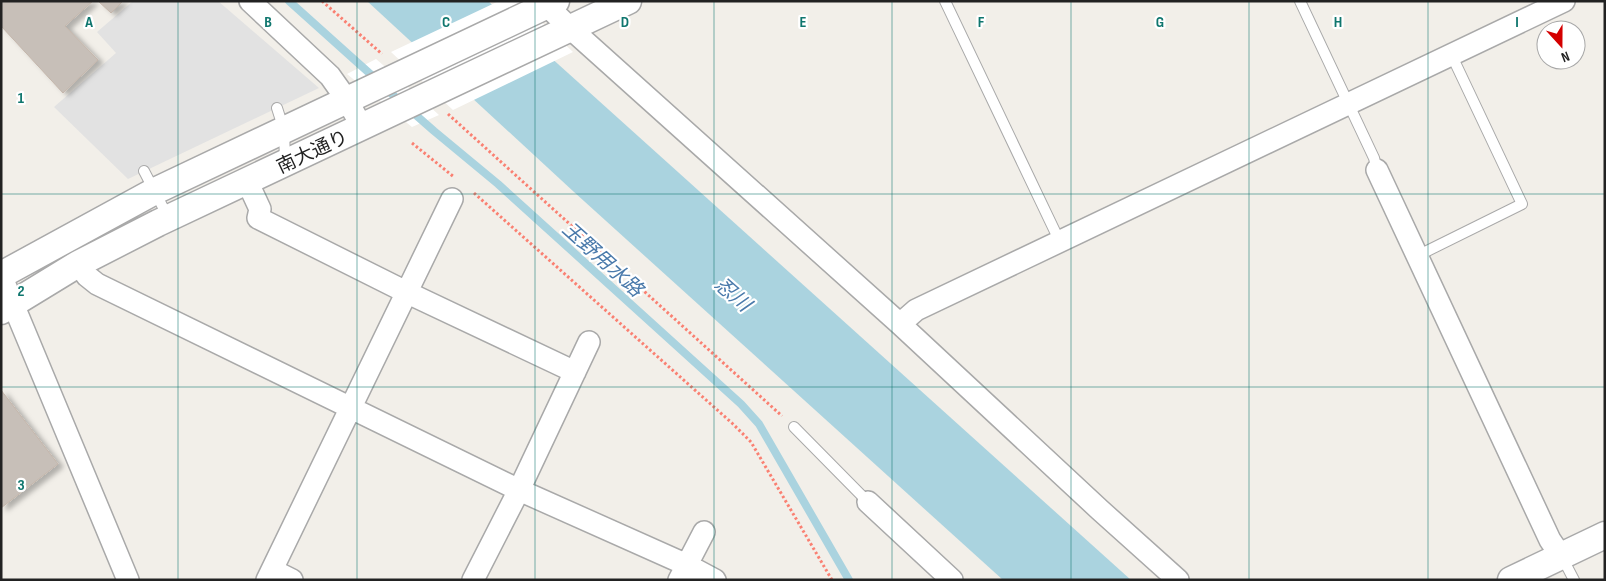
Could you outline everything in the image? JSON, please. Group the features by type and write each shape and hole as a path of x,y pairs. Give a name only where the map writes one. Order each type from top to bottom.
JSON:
{"street":[{"path":"250,1 330,76 356,95 362,127"},
{"name":"南大通り","path":"7,307 78,264 169,218 394,112 432,100 563,32 628,1"},
{"path":"900,324 916,310 1564,1"},
{"path":"544,5 563,32 900,324 1178,580"},
{"name":"南大通り","path":"1,275 150,181 281,119 356,95 398,69 544,5"},
{"path":"1377,170 1550,540 1561,556"},
{"path":"247,181 260,209 258,218 408,293 575,372"},
{"path":"292,580 269,575 408,293 461,195"},
{"path":"78,264 87,276 98,284 351,407 683,573 715,580"},
{"path":"1,275 7,307 128,580"},
{"path":"473,580 519,490 589,342"},
{"path":"868,502 952,580"},
{"path":"683,573 704,532"},
{"path":"1511,580 1605,535"}],"lane":[{"path":"946,1 1060,242"},
{"path":"1300,1 1374,158 1377,170"},
{"path":"1417,256 1522,204 1452,54"},
{"path":"281,119 285,163"},
{"path":"150,181 169,218"},
{"path":"794,426 868,502"},
{"path":"1561,556 1574,580"}],"path":[{"path":"322,1 398,69"},
{"path":"432,100 794,426"},
{"path":"412,143 456,178"},
{"path":"461,195 733,424 751,442 832,580"}],"shaded area":[{"path":"133,1 218,1 319,88 128,179 54,107 116,53 97,32"}],"water":[{"name":"忍川","path":"367,1 488,1 1131,580 1003,580 574,192"}],"pier":[{"path":"499,1 519,1 573,52 453,110 391,52"},
{"path":"376,59 439,115 412,127 347,74"}],"building":[{"path":"1,1 93,1 65,26 98,60 63,93 1,26"},
{"path":"98,1 123,1 111,13"},
{"path":"1,390 58,464 1,508"}],"waterway":[{"name":"玉野用水路","path":"289,1 377,80"},
{"name":"玉野用水路","path":"385,88 498,184 741,404 759,424 849,580"}]}
